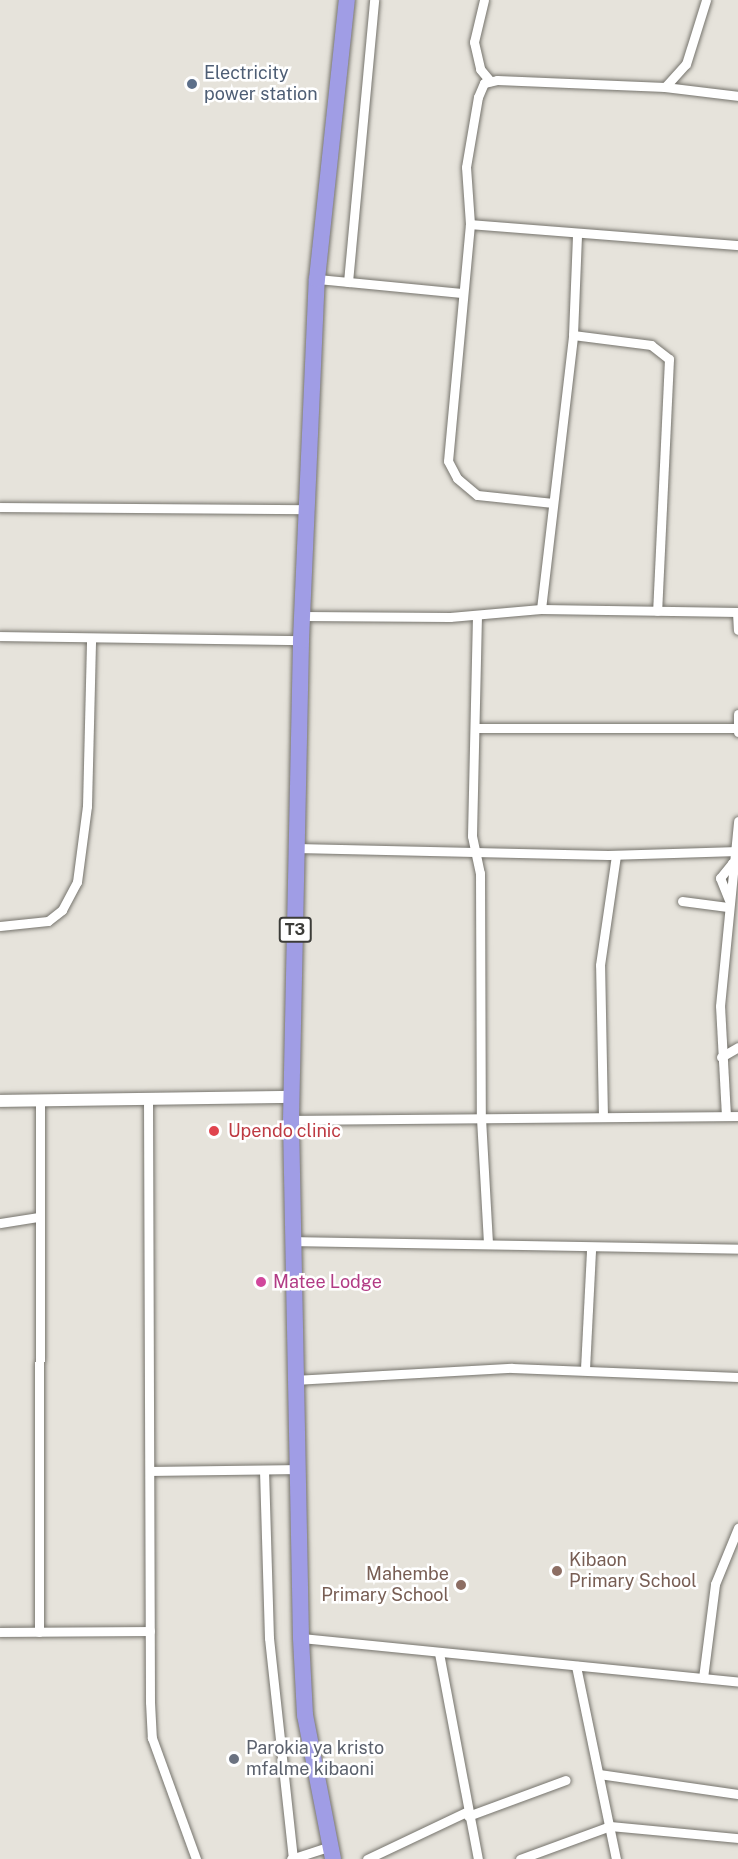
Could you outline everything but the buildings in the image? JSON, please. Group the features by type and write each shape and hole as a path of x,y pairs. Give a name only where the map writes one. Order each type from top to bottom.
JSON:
{"highway":[{"name":"T3","path":"331,1853 305,1715 294,1380 291,1120 300,640 306,509 318,279 347,0"}],"street":[{"path":"348,282 374,0"},
{"path":"484,0 474,42 480,69 490,81"},
{"path":"665,87 686,64 706,0"},
{"path":"553,503 477,495 451,469 446,447 470,224 470,146 481,88 490,81 665,87 738,96"},
{"path":"470,224 738,245"},
{"path":"541,609 573,335 577,234"},
{"path":"318,279 462,293"},
{"path":"573,335 651,345 669,359 657,611"},
{"path":"0,507 306,509"},
{"path":"302,616 477,615 541,609 737,612 738,630"},
{"path":"477,615 474,852 480,873 481,1118 488,1243"},
{"path":"0,636 300,640"},
{"path":"0,926 48,921 62,910 77,882 87,806 91,639"},
{"path":"475,728 738,729 738,714"},
{"path":"726,1116 722,1057 728,903 735,865 738,821"},
{"path":"296,848 616,855 736,851"},
{"path":"603,1117 600,965 616,855"},
{"path":"681,901 728,903"},
{"path":"722,1057 738,1047"},
{"path":"0,1101 292,1097"},
{"path":"148,1098 152,1738 196,1859"},
{"path":"39,1632 40,1100"},
{"path":"291,1120 738,1116"},
{"path":"0,1223 38,1216"},
{"path":"292,1241 488,1243 591,1249 738,1249"},
{"path":"585,1369 591,1249"},
{"path":"294,1380 585,1369 738,1377"},
{"path":"152,1471 298,1469"},
{"path":"264,1470 269,1638 292,1858 331,1853"},
{"path":"703,1678 714,1584 738,1528"},
{"path":"0,1632 150,1631"},
{"path":"301,1638 738,1682"},
{"path":"439,1653 467,1814 478,1859"},
{"path":"576,1666 616,1859"},
{"path":"600,1774 738,1794"},
{"path":"368,1859 467,1814 566,1780"},
{"path":"520,1859 610,1826 738,1838"}],"place":[{"name":"Electricity power station","path":"192,84"},
{"name":"Upendo clinic","path":"214,1131"},
{"name":"Matee Lodge","path":"261,1282"},
{"name":"Kibaon Primary School","path":"557,1571"},
{"name":"Mahembe Primary School","path":"461,1585"},
{"name":"Parokia ya kristo mfalme kibaoni","path":"234,1759"}]}
